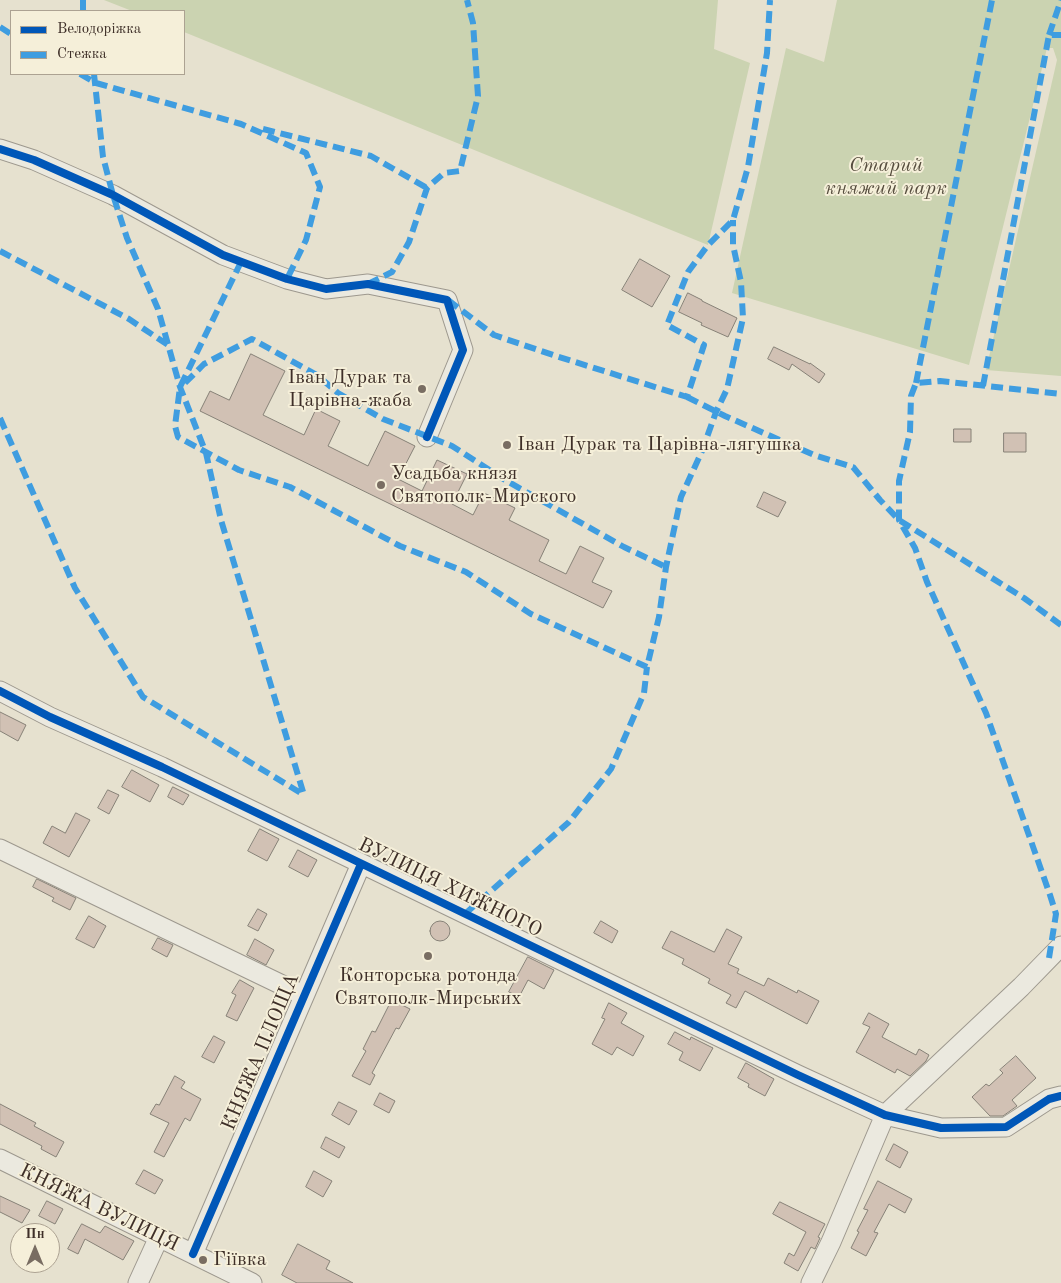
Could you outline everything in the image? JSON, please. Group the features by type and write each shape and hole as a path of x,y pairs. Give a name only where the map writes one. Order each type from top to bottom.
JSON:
{"street":[{"path":"0,149 34,160 113,196 223,255 287,279 326,289 368,284 447,300 463,350 428,437"},
{"name":"ВУЛИЦЯ ХИЖНОГО","path":"0,690 50,717 162,767 798,1075 885,1114 941,1128 1006,1127 1049,1099 1061,1096"},
{"path":"0,849 303,995"},
{"name":"КНЯЖА ПЛОЩА","path":"193,1254 361,864"},
{"path":"811,1283 831,1242 885,1114 1061,946"},
{"name":"КНЯЖА ВУЛИЦЯ","path":"0,1159 193,1254 243,1281"},
{"path":"138,1283 159,1237"}],"green space":[{"path":"104,0 718,0 714,49 750,63 708,245 185,32 185,10 129,10"},
{"name":"Старий княжий парк","path":"837,0 1061,0 1061,376 986,370 1057,60 1053,48 1047,48 969,365 732,293 786,48 824,62"}],"building":[{"path":"640,259 670,276 652,307 622,290"},
{"path":"688,293 737,318 728,337 701,325 702,323 679,312"},
{"path":"774,347 810,363 825,374 819,383 792,364 789,370 768,359"},
{"name":"Усадьба князя Святополк-Мирского","path":"251,354 285,371 263,415 304,435 316,409 340,421 328,446 368,466 385,431 415,446 398,479 422,491 437,460 467,474 452,504 473,515 484,493 515,508 509,520 549,540 539,561 566,574 580,546 604,558 592,582 612,591 603,608 200,411 210,391 229,400"},
{"path":"954,429 971,429 971,442 954,442"},
{"path":"1004,433 1026,433 1026,452 1004,452"},
{"path":"764,492 786,502 778,517 757,507"},
{"path":"0,712 26,725 18,741 0,731"},
{"path":"132,770 159,785 150,802 122,787"},
{"path":"173,787 189,795 183,805 168,797"},
{"path":"108,790 119,795 109,814 98,808"},
{"path":"76,813 90,820 69,857 43,843 52,826 65,833"},
{"path":"260,829 279,839 267,861 248,851"},
{"path":"298,850 317,860 308,877 289,867"},
{"path":"37,879 76,898 70,910 52,901 54,898 33,887"},
{"path":"258,909 267,914 258,931 248,926"},
{"path":"89,916 106,926 94,948 76,939"},
{"path":"440,921 447,924 450,931 447,938 440,941 433,938 430,931 433,924"},
{"path":"601,921 618,931 612,943 594,933"},
{"path":"727,929 742,937 728,964 739,969 737,973 764,986 768,978 797,993 798,990 819,1001 807,1024 745,991 736,1008 726,1003 731,995 708,983 710,979 682,964 684,959 662,948 671,931 714,952"},
{"path":"158,938 173,945 167,957 152,949"},
{"path":"255,939 274,950 266,965 247,955"},
{"path":"528,957 554,970 544,989 528,980 519,997 509,992"},
{"path":"240,980 254,988 237,1021 226,1016 236,995 232,993"},
{"path":"392,1000 410,1009 399,1029 396,1028 372,1073 375,1075 370,1085 352,1076 366,1051 363,1049 372,1031 375,1032"},
{"path":"609,1003 627,1013 621,1023 644,1036 633,1056 617,1047 612,1055 592,1044 605,1019 602,1018"},
{"path":"869,1013 889,1024 882,1037 916,1055 919,1049 929,1055 926,1061 910,1076 897,1069 895,1073 856,1052 870,1027 863,1024"},
{"path":"675,1032 690,1040 691,1037 713,1048 700,1071 679,1060 683,1052 668,1044"},
{"path":"214,1036 225,1042 214,1063 202,1057"},
{"path":"1016,1056 1036,1078 1012,1100 1017,1106 1003,1116 990,1116 972,1097 986,1084 989,1086 1003,1073 1000,1070"},
{"path":"746,1063 774,1079 765,1096 748,1087 749,1084 738,1078"},
{"path":"175,1076 185,1082 181,1088 201,1099 190,1121 185,1118 164,1157 154,1152 169,1123 150,1114 156,1104 159,1105"},
{"path":"380,1093 395,1101 389,1113 374,1105"},
{"path":"339,1102 357,1111 349,1125 332,1115"},
{"path":"0,1104 36,1123 34,1126 64,1142 56,1157 41,1149 42,1146 0,1124"},
{"path":"326,1137 345,1147 339,1158 321,1148"},
{"path":"894,1144 908,1152 900,1168 886,1160"},
{"path":"144,1170 163,1180 155,1194 136,1184"},
{"path":"314,1171 332,1181 323,1197 306,1187"},
{"path":"878,1181 912,1199 905,1213 889,1204 874,1232 878,1233 866,1256 851,1248 868,1210 864,1209"},
{"path":"0,1196 30,1210 22,1223 0,1212"},
{"path":"47,1201 63,1209 56,1223 39,1216"},
{"path":"780,1202 825,1224 818,1237 820,1238 815,1249 811,1247 798,1271 784,1263 789,1253 794,1256 806,1232 773,1214"},
{"path":"82,1224 100,1233 105,1226 134,1241 123,1260 85,1239 78,1254 68,1249"},
{"path":"298,1244 330,1261 326,1269 353,1283 297,1283 282,1275"}],"marked path":[{"path":"83,0 83,10"},
{"path":"368,284 392,272 409,242 427,188 444,173 460,171 478,96 473,23 467,0"},
{"path":"448,300 494,335 687,397 704,345 667,325 688,272 708,245 733,220 748,167 767,53 770,0"},
{"path":"916,383 992,0"},
{"path":"1049,35 1061,0"},
{"path":"0,27 10,33"},
{"path":"983,386 1049,35 1061,35"},
{"path":"82,75 96,83 241,124 306,153 320,187 306,240 287,279"},
{"path":"94,75 103,157 113,195 127,238 158,309 180,387 206,453 221,520 304,795"},
{"path":"263,129 371,156 427,188"},
{"path":"241,262 180,387 175,426 178,437 239,470 290,487 400,546 466,572 531,614 647,667 659,617 666,567 681,497 727,389 743,318 741,282 733,245 733,220"},
{"path":"0,251 129,319 168,345"},
{"path":"185,383 204,364 252,339 317,375 338,393 383,419 452,446 505,480 624,547 666,567"},
{"path":"1049,958 1056,914 986,713 927,582 915,548 899,520 899,481 910,432 911,396 916,383 940,381 1061,394"},
{"path":"687,397 814,455 853,467 899,520 1024,598 1061,625"},
{"path":"0,418 75,588 143,697 304,795"},
{"path":"466,913 569,822 611,769 644,693 647,667"}],"cycle path":[{"path":"0,149 34,160 113,195 223,255 287,279 326,289 368,284 447,300 463,350 427,437"},
{"path":"0,691 50,717 162,767 798,1075 885,1115 941,1128 1006,1127 1049,1099 1061,1096"},
{"path":"193,1254 361,864"}],"place":[{"name":"Іван Дурак та Царівна-жаба","path":"422,389"},
{"name":"Іван Дурак та Царівна-лягушка","path":"507,445"},
{"name":"Усадьба князя Святополк-Мирского","path":"381,485"},
{"name":"Конторська ротонда Святополк-Мирських","path":"428,956"},
{"name":"Гіївка","path":"203,1260"}]}
